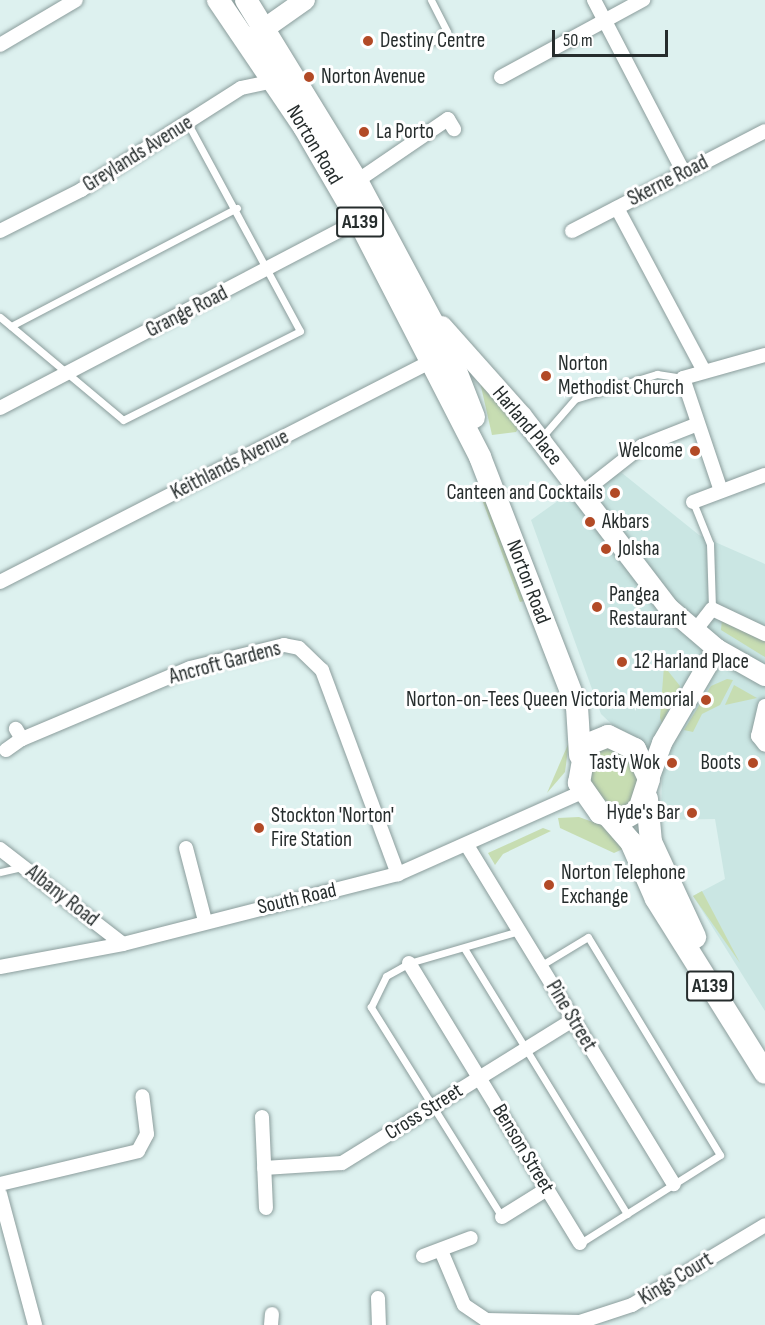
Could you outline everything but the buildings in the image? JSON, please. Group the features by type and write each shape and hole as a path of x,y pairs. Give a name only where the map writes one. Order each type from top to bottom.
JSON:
{"main road":[{"name":"Norton Road","path":"218,0 256,35 357,181 365,216 447,354"},
{"name":"Norton Road","path":"246,0 256,35 275,81 420,298 473,409 480,457 577,707 580,755"},
{"path":"256,35 305,0"},
{"name":"Harland Place","path":"447,354 540,440 694,632 717,650 765,676"},
{"path":"610,818 630,817 648,789 662,743 717,650"},
{"name":"Norton Road","path":"577,707 608,736"},
{"path":"580,755 595,738 608,736"},
{"name":"A139","path":"608,736 635,749 648,789 651,842 675,898 765,1047"},
{"path":"635,749 662,743"},
{"name":"A139","path":"580,755 582,792 631,842 656,898 765,1073"}],"street":[{"path":"0,45 76,0"},
{"path":"594,0 684,173"},
{"path":"501,77 642,0"},
{"name":"Greylands Avenue","path":"0,231 81,190 188,124 241,87 275,81"},
{"path":"357,181 448,119 454,129"},
{"name":"Skerne Road","path":"572,231 765,131"},
{"path":"617,208 704,372"},
{"name":"Grange Road","path":"0,408 269,270 365,216"},
{"name":"Keithlands Avenue","path":"0,582 447,354"},
{"path":"721,491 683,378 765,355"},
{"path":"582,493 642,446 698,424"},
{"path":"693,502 765,475"},
{"path":"694,632 712,609 765,634"},
{"name":"Ancroft Gardens","path":"6,750 19,734 190,668 284,645 299,648 322,670 398,874"},
{"path":"765,706 758,736 765,745"},
{"name":"South Road","path":"0,967 123,944 205,921 398,874 468,847 582,792"},
{"name":"Pine Street","path":"468,847 674,1184"},
{"path":"186,848 205,921"},
{"name":"Albany Road","path":"0,849 123,944"},
{"name":"Benson Street","path":"409,963 580,1243"},
{"name":"Cross Street","path":"264,1167 342,1163 573,1020"},
{"path":"0,1184 138,1151 147,1134 142,1096"},
{"path":"262,1117 266,1208"},
{"path":"502,1217 547,1189"},
{"path":"0,1194 35,1325"},
{"name":"Kings Court","path":"442,1253 464,1305 486,1320 580,1322 632,1305 765,1225"},
{"path":"423,1256 442,1253 471,1238"},
{"path":"378,1298 379,1325"}],"lane":[{"path":"431,0 447,32 433,41"},
{"path":"0,317 123,420 300,331 237,208 188,124"},
{"path":"11,326 237,208"},
{"path":"540,440 575,399 657,374 683,378"},
{"path":"693,502 710,544 712,609"},
{"path":"0,872 25,867"},
{"path":"502,1217 371,1007 386,976 409,963 519,931"},
{"path":"540,966 588,937 720,1155 580,1243"},
{"path":"464,948 627,1214"}],"shaded area":[{"path":"622,473 699,535 765,564 765,1011 693,896 725,879 715,819 661,820 662,772 601,714 531,520 583,483"}],"green space":[{"path":"480,382 519,427 516,432 492,435"},
{"path":"480,494 486,502 524,601 520,602"},
{"path":"722,619 765,638 765,657 721,630"},
{"path":"664,666 680,686 662,723 660,718"},
{"path":"727,679 733,680 720,705 702,714 693,732 684,730 711,686"},
{"path":"734,685 757,698 725,705"},
{"path":"569,742 565,772 547,793"},
{"path":"609,746 630,758 639,781 635,800 618,808 599,797 587,777 590,756"},
{"path":"579,817 604,826 625,848 614,853 560,828 558,818"},
{"path":"543,828 551,831 503,854 495,865 488,853"},
{"path":"702,891 740,963 693,896"}],"place":[{"name":"Destiny Centre","path":"368,41"},
{"name":"Norton Avenue","path":"309,77"},
{"name":"La Porto","path":"364,132"},
{"name":"Norton Methodist Church","path":"546,376"},
{"name":"Welcome","path":"695,451"},
{"name":"Canteen and Cocktails","path":"615,493"},
{"name":"Akbars","path":"590,522"},
{"name":"Jolsha","path":"606,549"},
{"name":"Pangea Restaurant","path":"597,607"},
{"name":"12 Harland Place","path":"622,662"},
{"name":"Norton-on-Tees Queen Victoria Memorial","path":"706,700"},
{"name":"Tasty Wok","path":"672,763"},
{"name":"Boots","path":"753,763"},
{"name":"Hyde's Bar","path":"692,813"},
{"name":"Stockton 'Norton' Fire Station","path":"259,828"},
{"name":"Norton Telephone Exchange","path":"549,885"}]}
